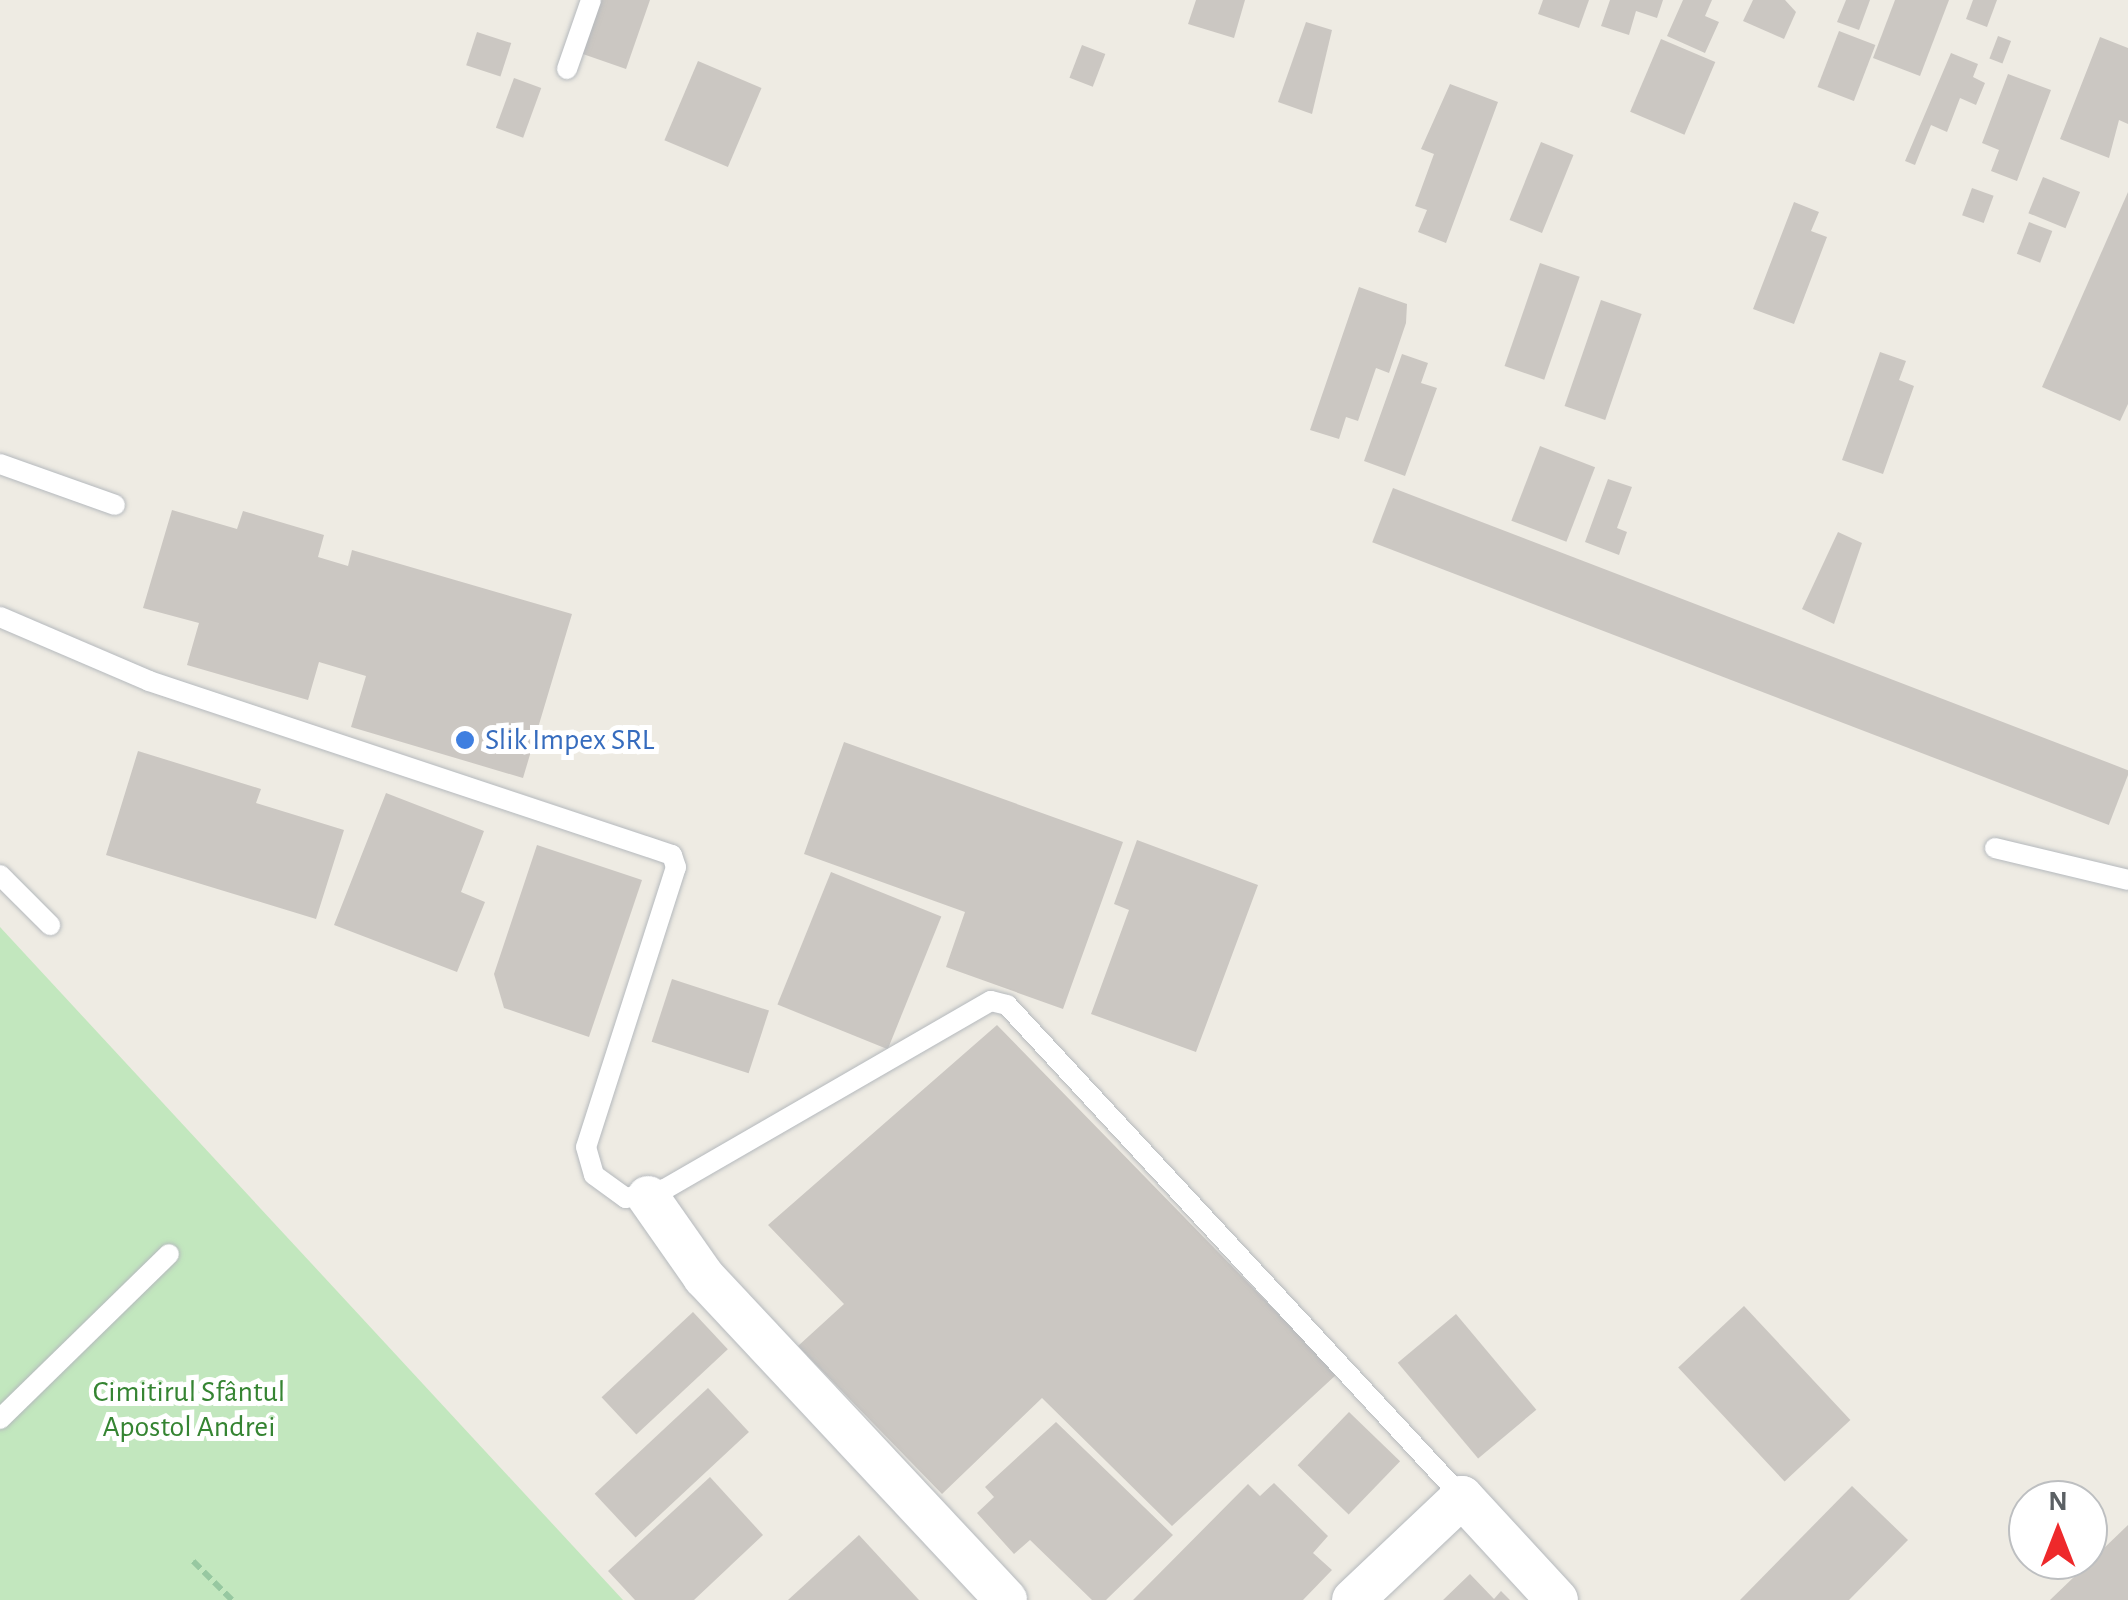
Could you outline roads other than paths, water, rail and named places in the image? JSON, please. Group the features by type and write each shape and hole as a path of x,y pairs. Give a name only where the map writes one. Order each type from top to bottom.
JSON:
{"street":[{"path":"648,1197 704,1277 1006,1600"},
{"path":"1353,1600 1462,1498 1557,1600"}],"lane":[{"path":"568,69 591,0"},
{"path":"0,464 116,505"},
{"path":"0,617 148,681 672,855 676,867 586,1147 608,1190 648,1197 998,1001 1462,1498"},
{"path":"1995,848 2128,880"},
{"path":"0,875 50,925"},
{"path":"0,1419 169,1254"}],"place":[{"name":"Slik Impex SRL","path":"465,740"}],"park label":[{"name":"Cimitirul Sfântul Apostol Andrei","path":"189,1409"}]}
